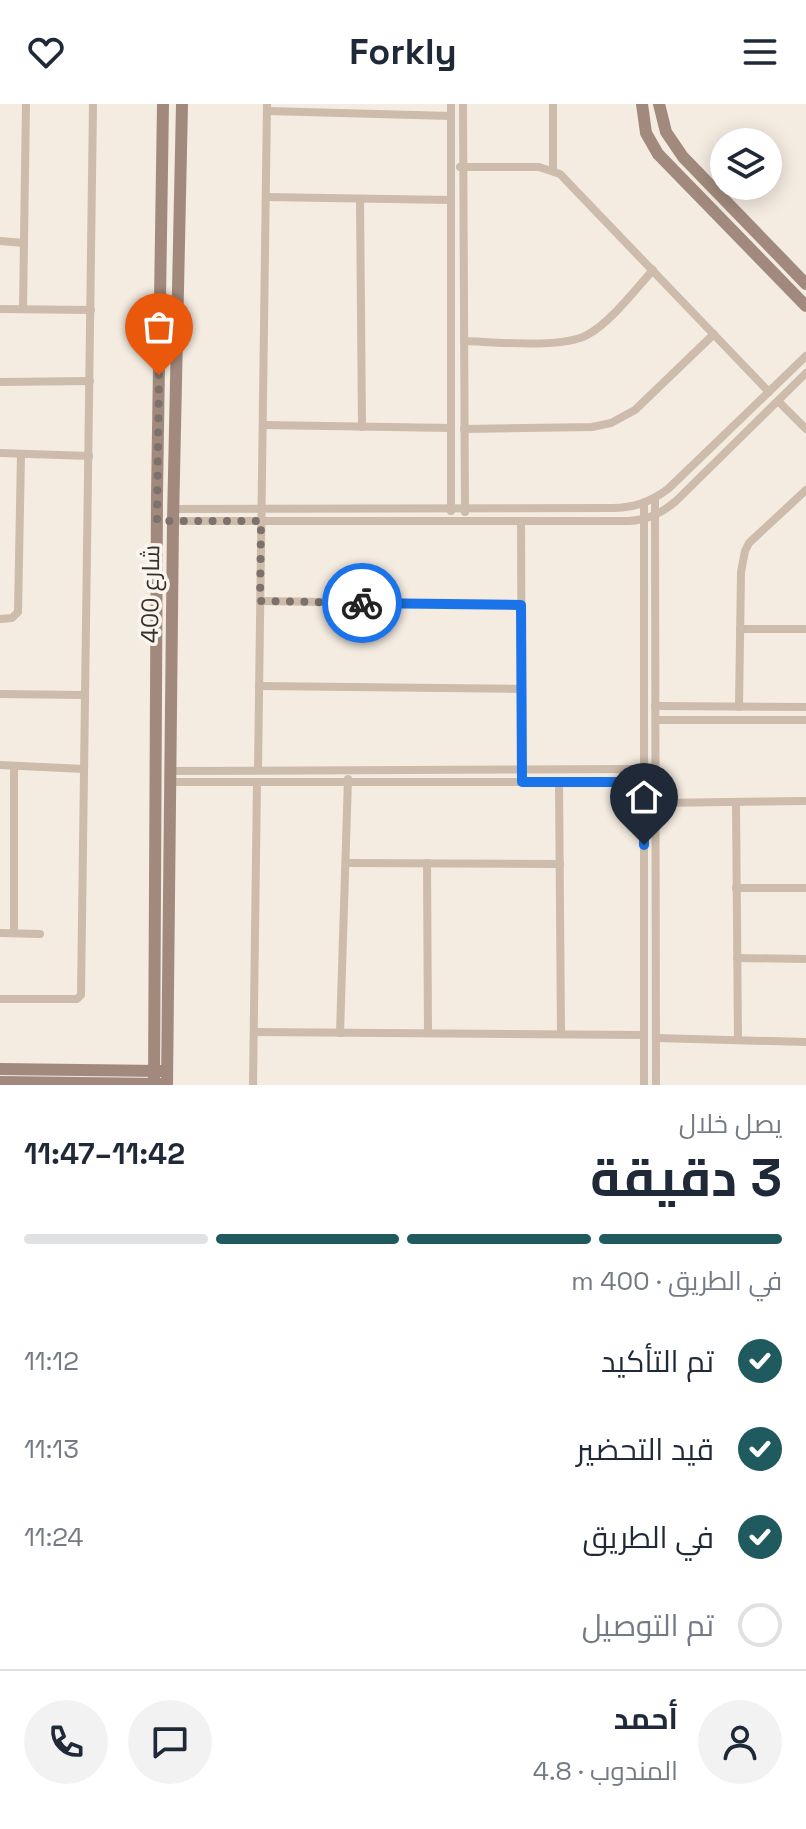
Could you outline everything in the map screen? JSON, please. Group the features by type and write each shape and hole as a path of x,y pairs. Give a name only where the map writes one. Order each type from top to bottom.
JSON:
{"street":[{"path":"23,309 26,104"},
{"path":"0,999 75,999 80,996 93,104"},
{"name":"شارع 400","path":"161,1080 154,993 163,104"},
{"name":"شارع 400","path":"161,1080 168,994 173,515 182,104"},
{"path":"451,104 451,521"},
{"path":"463,104 465,521"},
{"path":"553,104 553,171"},
{"path":"642,104 646,133 658,154 806,306"},
{"path":"659,104 666,132 683,157 806,284"},
{"path":"258,770 267,108 451,116"},
{"path":"451,167 539,167 567,179 769,392"},
{"path":"266,197 451,200"},
{"path":"360,199 362,427"},
{"path":"0,241 24,243"},
{"path":"464,341 558,343 580,339 602,324 653,270"},
{"path":"0,309 91,310"},
{"path":"464,429 592,427 611,423 642,404 714,334"},
{"path":"157,521 173,515 262,509 622,508 644,504 668,489 806,356"},
{"path":"173,515 261,521 644,519 669,507 806,373"},
{"path":"0,382 90,381"},
{"path":"778,401 806,429"},
{"path":"263,425 451,428"},
{"path":"0,453 89,456"},
{"path":"0,619 12,618 18,612 21,454"},
{"path":"739,707 741,572 745,551 763,529 806,490"},
{"path":"655,498 656,1085"},
{"path":"644,504 644,1085"},
{"path":"521,521 522,782"},
{"path":"260,601 521,605"},
{"path":"740,629 806,629"},
{"path":"259,686 521,689"},
{"path":"0,694 85,695"},
{"path":"655,706 806,707"},
{"path":"656,720 806,720"},
{"path":"0,765 84,769"},
{"path":"14,766 14,933"},
{"path":"170,776 258,770 656,769"},
{"path":"340,1033 349,770"},
{"path":"170,776 257,782 656,782"},
{"path":"253,1085 257,782"},
{"path":"559,782 561,1034"},
{"path":"656,803 806,801"},
{"path":"736,802 738,1040"},
{"path":"346,863 560,864"},
{"path":"427,863 428,1033"},
{"path":"736,888 806,888"},
{"path":"0,933 40,934"},
{"path":"737,958 806,959"},
{"path":"154,993 168,994"},
{"path":"254,1032 643,1035"},
{"path":"656,1038 806,1042"},
{"path":"0,1069 161,1080"},
{"path":"0,1082 161,1080"}],"way so far":[{"path":"159,375 157,521 261,521 260,601 362,603"}],"route":[{"path":"362,603 521,605 522,782 644,782 644,845"}]}
